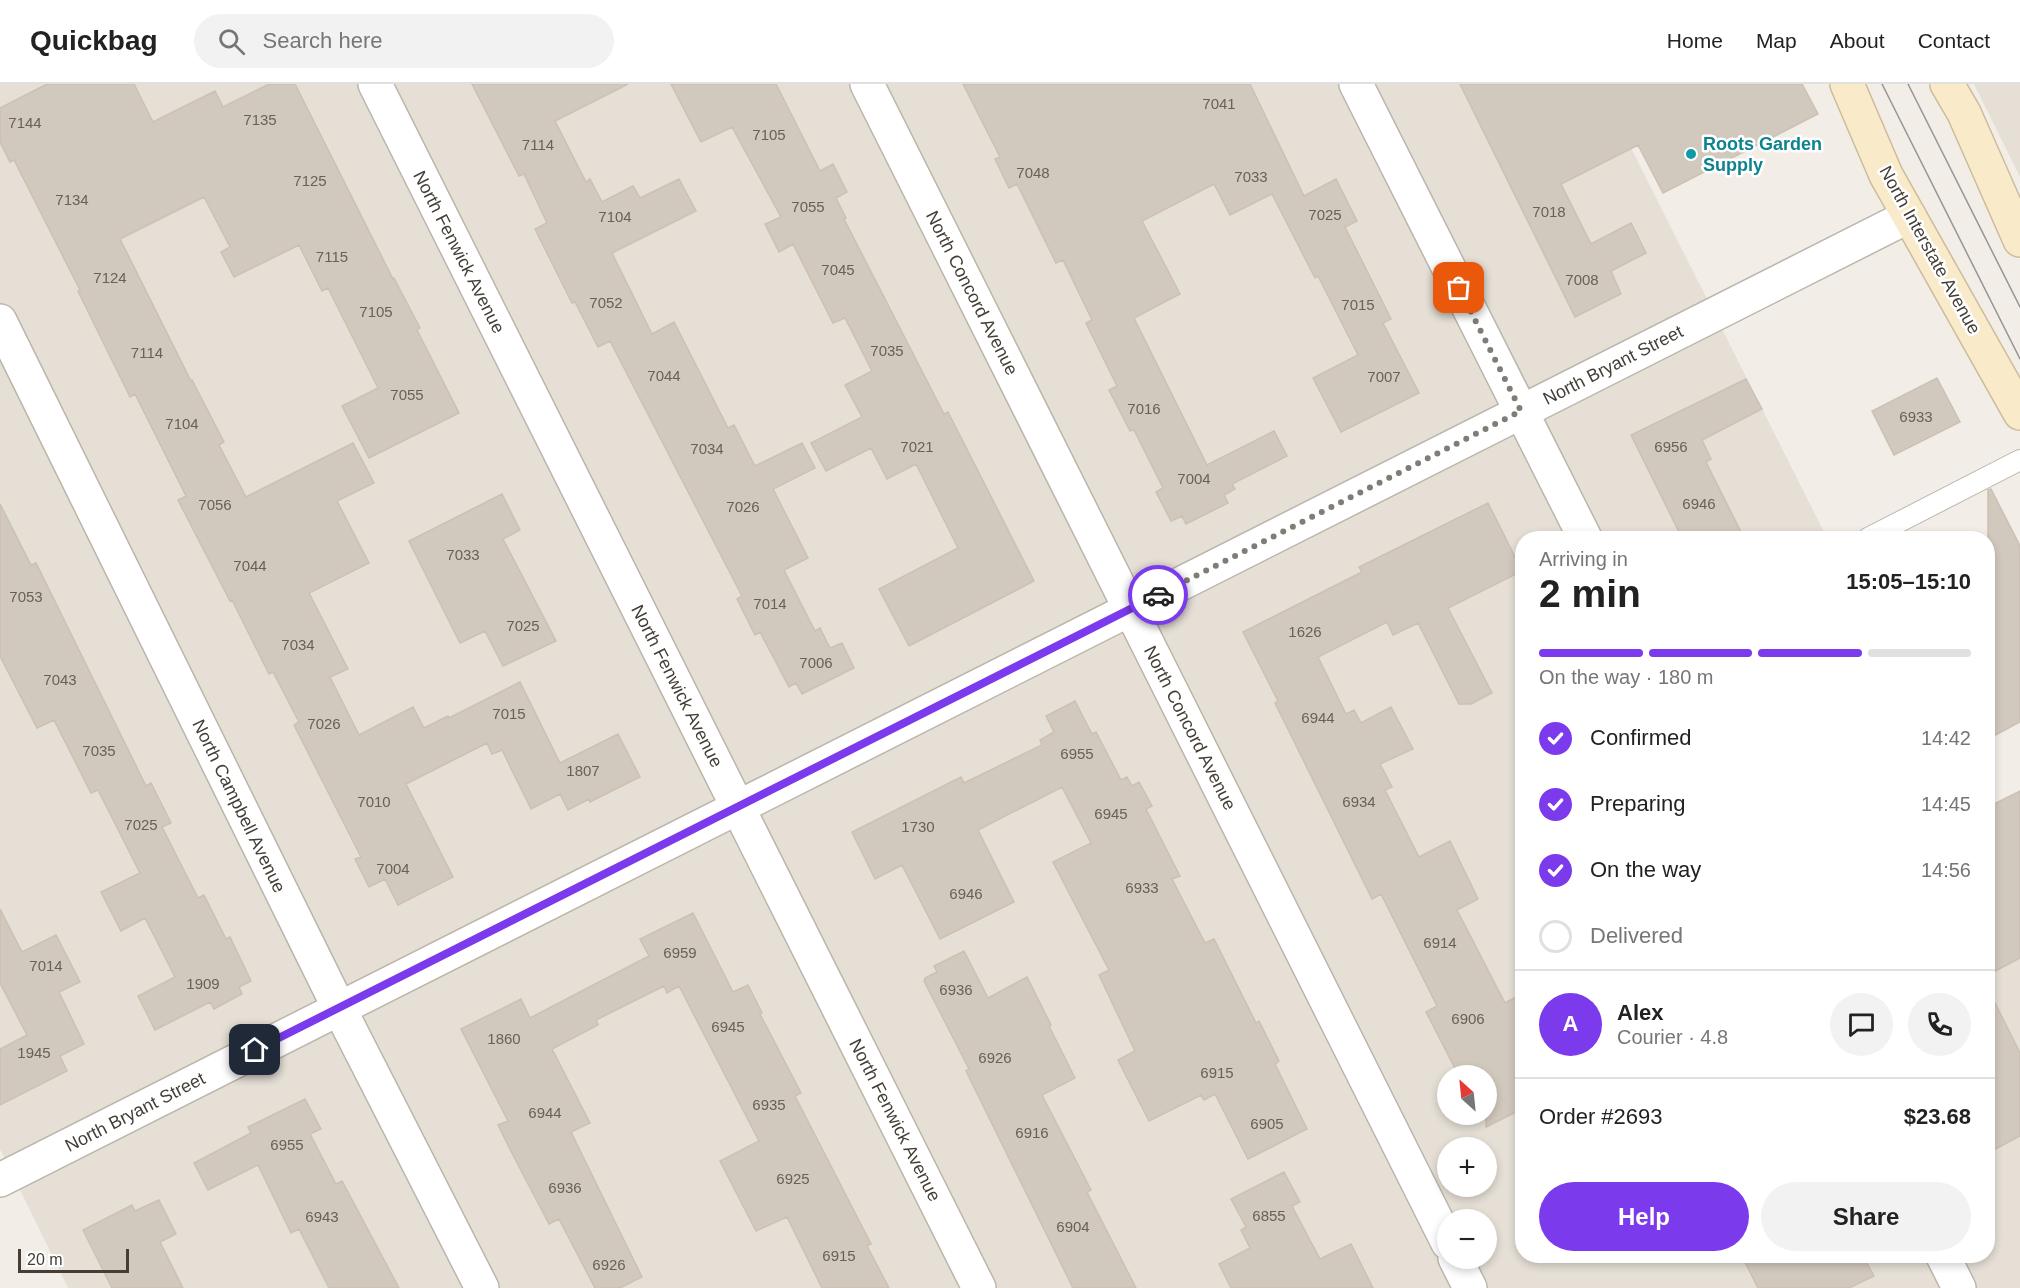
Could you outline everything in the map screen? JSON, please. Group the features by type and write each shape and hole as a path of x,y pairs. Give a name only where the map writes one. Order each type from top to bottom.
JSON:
{"street":[{"name":"North Fenwick Avenue","path":"375,84 979,1288"},
{"name":"North Concord Avenue","path":"867,84 1437,1221"},
{"path":"1356,84 1581,531"},
{"name":"North Interstate Avenue","path":"1847,84 1886,175 2020,413"},
{"path":"1947,84 1964,113 2020,240"},
{"name":"North Bryant Street","path":"0,1180 1909,216"},
{"name":"North Campbell Avenue","path":"0,321 339,1008 482,1288"},
{"path":"1946,1263 1959,1288"},
{"path":"1460,1269 1470,1288"}],"lane":[{"path":"1882,531 2020,460"}],"shaded area":[{"path":"0,84 1599,84 1823,531 1515,531 1515,1263 1995,1263 1995,874 2020,925 2020,1288 68,1288 0,1149"},
{"path":"1974,84 2020,84 2020,177"}],"building":[{"path":"47,84 134,84 153,122 215,91 223,107 269,84 295,84 420,328 417,330 459,413 369,458 342,406 378,388 328,288 322,291 299,245 234,277 221,252 230,247 204,197 120,239 224,442 219,445 246,497 353,443 374,483 337,501 369,563 309,593 348,669 330,677 359,735 413,707 424,728 520,682 560,763 618,734 640,777 590,802 589,799 568,810 560,794 531,809 502,750 492,754 487,743 406,784 453,877 398,905 385,879 369,887 355,859 361,857 294,725 299,722 273,672 269,674 232,600 230,601 178,500 186,496 135,394 130,397 78,291 80,290 14,160 10,162 0,142 0,108"},
{"path":"472,84 628,84 555,121 586,182 590,179 602,202 633,186 640,198 679,179 696,211 612,253 652,334 674,322 728,428 734,425 755,466 802,443 815,468 773,489 808,558 784,570 815,631 820,628 830,648 842,643 854,668 802,694 796,683 789,687 760,632 755,635 737,599 742,596 610,341 598,347 575,302 572,303 535,229 547,223 524,174 519,176"},
{"path":"671,84 776,84 820,171 833,164 847,192 836,198 846,218 844,219 944,414 948,412 1034,581 909,646 879,589 958,548 916,464 887,479 871,448 826,471 811,443 862,417 845,385 872,371 845,318 833,323 793,244 779,252 765,224 781,217 732,127 701,142"},
{"path":"963,84 1250,84 1304,196 1336,179 1357,221 1345,227 1391,319 1383,323 1419,393 1341,432 1313,378 1358,355 1318,276 1315,278 1272,194 1230,215 1214,184 1142,221 1180,294 1134,318 1207,465 1274,431 1287,456 1232,484 1235,489 1224,495 1228,503 1186,524 1182,516 1171,521 1156,492 1163,488 1134,430 1130,431 1109,390 1117,386 1086,323 1092,320 1063,260 1056,263 1017,184 1009,188 995,159 1000,157"},
{"path":"1460,84 1802,84 1818,114 1663,193 1638,145 1561,184 1591,244 1631,223 1646,253 1611,271 1621,294 1575,317"},
{"path":"1937,378 1960,422 1894,455 1872,411"},
{"path":"1746,379 1762,409 1702,440 1711,459 1706,462 1740,531 1679,531 1631,435"},
{"path":"1991,489 2020,546 2020,722 1995,735 1995,531 1988,531 1988,490"},
{"path":"502,494 520,530 503,539 556,641 503,666 485,631 460,643 409,541"},
{"path":"1488,503 1515,557 1515,574 1448,608 1492,693 1471,704 1459,704 1418,623 1393,635 1387,622 1318,657 1346,714 1354,710 1361,723 1391,707 1413,749 1380,764 1392,787 1385,790 1419,857 1450,841 1478,899 1457,910 1505,1003 1515,998 1515,1112 1497,1122 1497,1065 1453,1065 1426,1012 1437,1006 1381,894 1372,899 1275,703 1278,701 1243,632 1362,572 1359,567"},
{"path":"0,504 31,565 36,563 146,786 151,783 171,823 162,827 198,898 204,895 226,939 230,937 251,981 239,987 242,994 214,1009 210,1002 155,1030 138,996 175,977 145,918 121,931 101,892 140,873 98,790 91,793 54,720 37,728 0,656"},
{"path":"1075,701 1092,734 1096,732 1121,780 1127,777 1132,786 1139,782 1152,806 1146,809 1180,876 1172,879 1205,943 1214,939 1256,1023 1259,1021 1279,1061 1275,1064 1307,1129 1248,1159 1215,1094 1204,1100 1201,1095 1149,1121 1118,1060 1135,1051 1099,975 1109,970 1053,862 1091,843 1062,787 978,830 1014,902 940,939 902,865 875,879 852,832 961,777 964,783 1042,745 1040,740 1054,732 1046,716"},
{"path":"2020,791 2020,958 1995,971 1995,804"},
{"path":"0,909 22,952 56,935 80,982 59,992 84,1044 60,1056 67,1071 0,1105 0,1049 27,1035 0,983"},
{"path":"693,913 733,992 748,985 762,1013 760,1014 801,1093 795,1096 871,1244 867,1246 889,1288 822,1288 787,1217 756,1231 720,1161 759,1141 679,986 667,993 664,986 596,1020 598,1025 552,1049 590,1123 571,1132 642,1277 620,1288 595,1288 559,1219 549,1224 516,1161 498,1125 508,1121 461,1029 521,999 530,1018 649,956 640,939"},
{"path":"964,951 988,998 1027,977 1075,1078 1042,1095 1091,1190 1087,1192 1136,1288 1073,1288 966,1071 969,1069 924,981 925,978 937,972 934,966"},
{"path":"1995,1003 2020,1053 2020,1136 1995,1149"},
{"path":"305,1099 321,1129 310,1134 336,1184 342,1181 399,1288 329,1288 299,1229 291,1233 258,1165 208,1190 194,1163 251,1133 248,1127"},
{"path":"1284,1172 1300,1202 1292,1206 1320,1259 1351,1244 1373,1288 1231,1288 1219,1264 1250,1248 1241,1230 1246,1227 1231,1199"},
{"path":"159,1200 176,1234 160,1242 183,1288 112,1288 83,1230 132,1205 135,1211"},
{"path":"1746,1263 1867,1263 1874,1276 1849,1288 1758,1288"}],"tram line":[{"path":"1882,84 2020,359"},
{"path":"1908,84 2020,307"}],"way so far":[{"path":"1158,595 1521,411 1459,288"}],"place":[{"name":"Roots Garden Supply","path":"1691,154"}],"route":[{"path":"255,1050 1158,595"}]}
